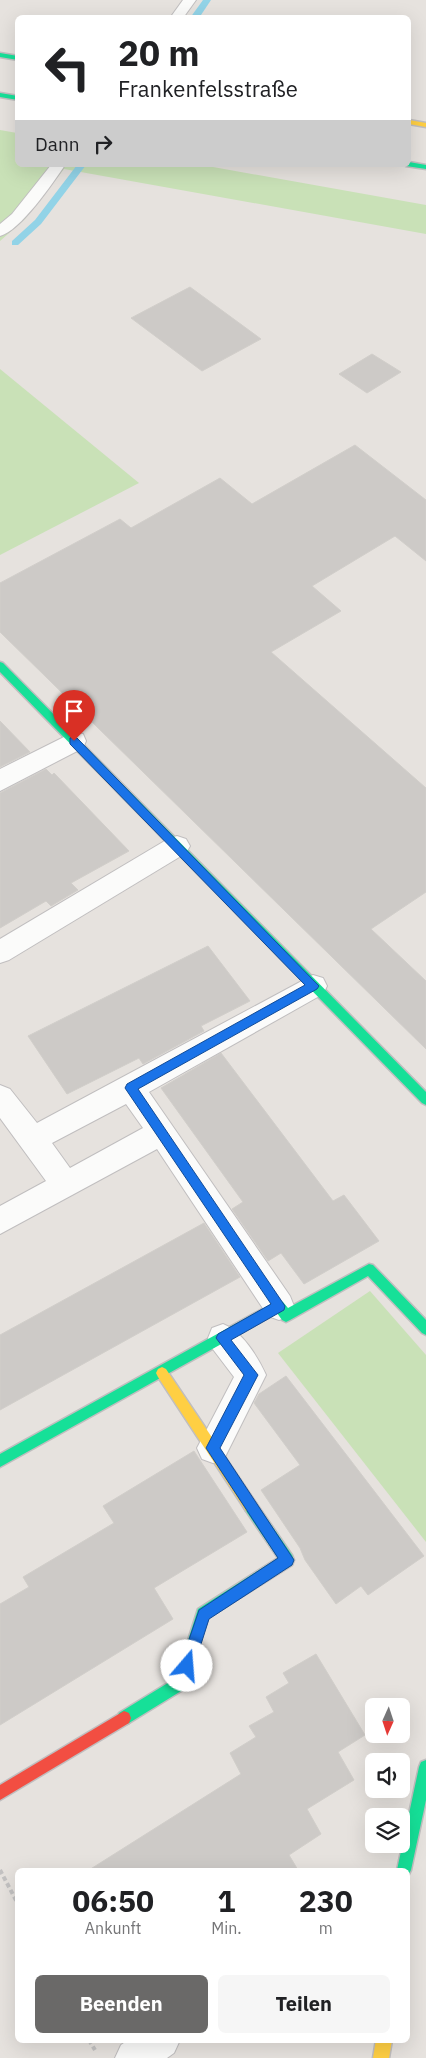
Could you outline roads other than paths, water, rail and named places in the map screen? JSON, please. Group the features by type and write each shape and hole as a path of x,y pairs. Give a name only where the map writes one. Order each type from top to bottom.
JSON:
{"main road":[{"path":"0,55 15,58"},
{"path":"0,95 15,98"},
{"path":"411,122 426,125"},
{"path":"411,164 426,167"},
{"path":"0,666 426,1100"},
{"path":"0,1461 162,1373 279,1306 286,1316 369,1269 426,1329"},
{"path":"0,1793 181,1683 203,1614 287,1560 162,1373"},
{"path":"401,1868 426,1767"},
{"path":"381,2058 384,2043"}],"street":[{"path":"0,781 74,741"},
{"path":"0,952 177,846"},
{"path":"33,1139 131,1088 314,986"},
{"path":"131,1088 279,1306"},
{"path":"0,1098 33,1139 66,1185"},
{"path":"0,1221 162,1132"},
{"path":"213,1448 252,1375 222,1338"},
{"path":"134,2058 156,2043"}],"lane":[{"path":"178,15 190,0"},
{"path":"0,232 17,217 56,167"}],"waterway":[{"path":"196,15 207,0"},
{"path":"15,243 38,222 80,167"}]}
